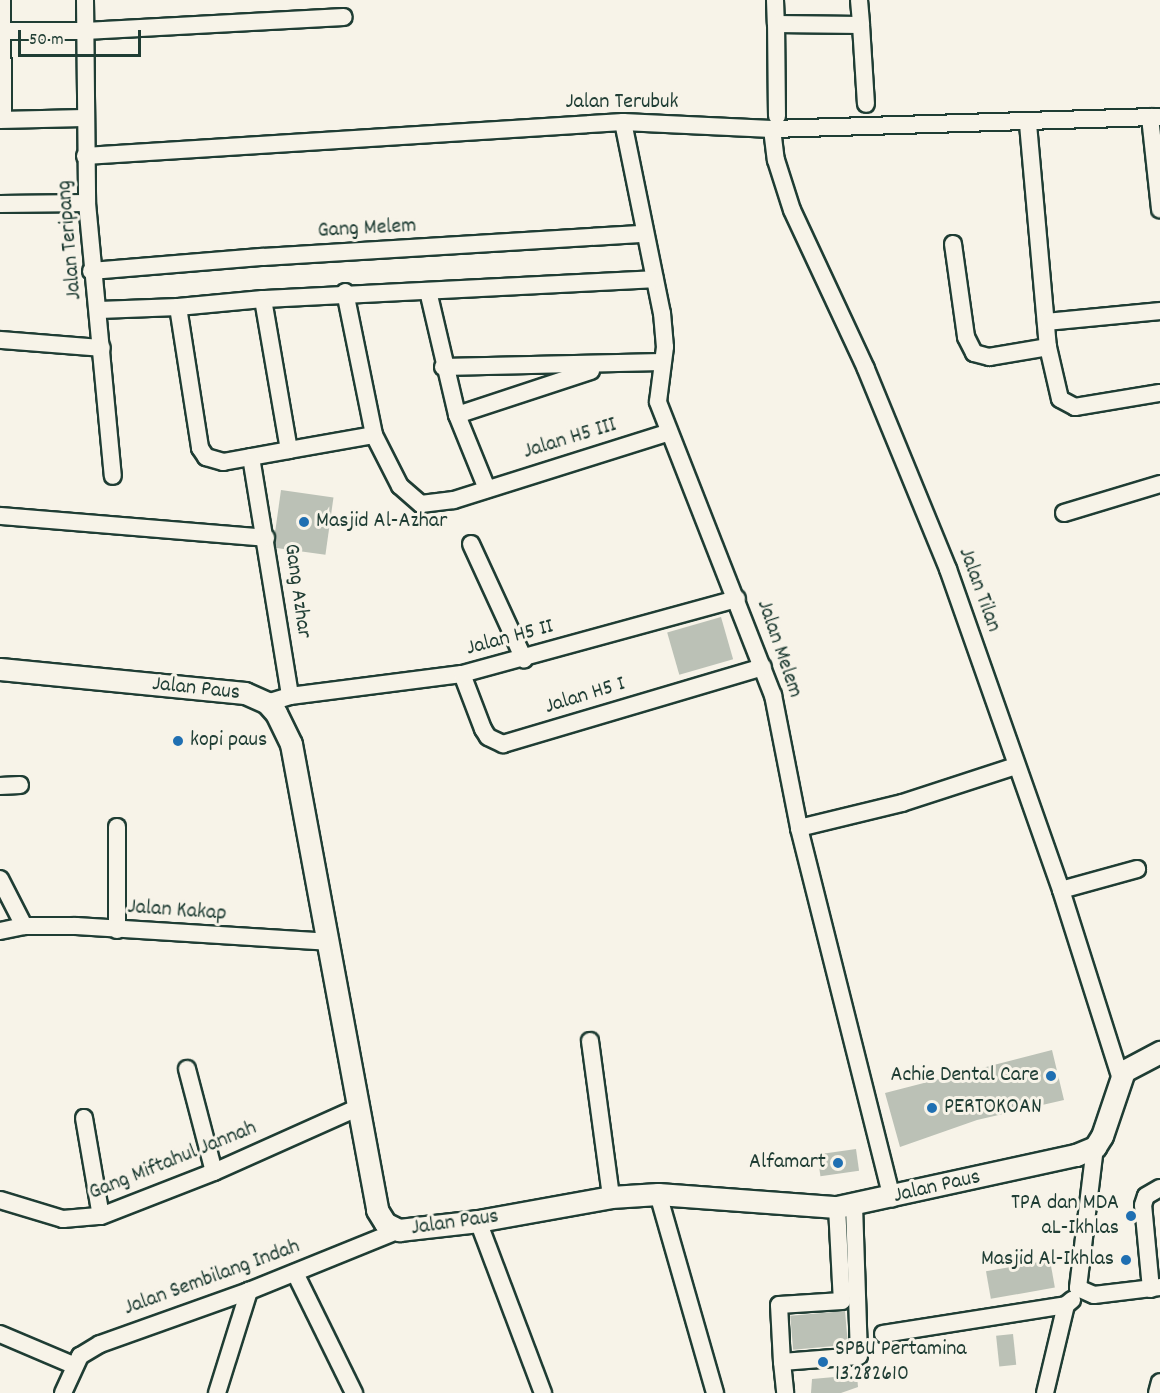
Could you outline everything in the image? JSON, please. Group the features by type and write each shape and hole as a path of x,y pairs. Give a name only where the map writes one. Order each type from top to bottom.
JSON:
{"main road":[{"name":"Jalan Paus","path":"0,669 224,690 245,693 267,703 291,744 376,1210 385,1222 399,1230 478,1221 611,1197 658,1194 845,1206 892,1198 1076,1155 1095,1147"},
{"path":"1095,1147 1107,1126 1120,1076 1133,1064 1160,1052"}],"street":[{"path":"2,0 1,116 84,118"},
{"name":"Jalan Teripang","path":"85,0 84,118 87,203 92,272 99,310 113,476"},
{"name":"Jalan Tilan","path":"775,0 776,160 792,210 866,369 944,558 1061,890 1120,1076"},
{"path":"859,0 866,104"},
{"path":"1,31 85,31 344,17"},
{"path":"776,24 861,25"},
{"path":"1155,117 1160,209"},
{"name":"Jalan Terubuk","path":"85,156 623,122 1028,124 1155,117"},
{"name":"Jalan Melem","path":"623,122 664,330 657,390 667,433 737,599 763,667 778,717 799,828 892,1198"},
{"path":"1028,124 1048,346 1056,392 1067,405 1160,393"},
{"path":"0,204 87,203"},
{"name":"Gang Melem","path":"92,272 263,257 645,234"},
{"path":"953,244 966,337 974,353 989,357 1048,346"},
{"path":"99,310 178,307 345,292 428,291 654,279"},
{"path":"428,291 443,367 457,415 486,489"},
{"path":"178,307 200,448 206,457 217,462 251,458 374,435 345,292"},
{"path":"263,299 289,450"},
{"path":"1046,322 1160,311"},
{"path":"0,340 102,348"},
{"path":"443,367 607,366 662,362"},
{"path":"457,415 607,366"},
{"name":"Jalan H5 III","path":"374,435 400,486 421,504 454,500 667,433"},
{"name":"Gang Azhar","path":"251,458 266,538 290,696"},
{"path":"1064,513 1160,484"},
{"path":"0,516 266,538"},
{"path":"471,544 524,659"},
{"name":"Jalan H5 II","path":"267,703 290,696 462,674 524,659 737,599"},
{"name":"Jalan H5 I","path":"462,674 483,729 488,737 503,744 763,667"},
{"path":"799,828 902,803 1016,766"},
{"path":"0,786 20,785"},
{"path":"117,827 117,930"},
{"path":"1061,890 1137,869"},
{"path":"0,879 24,926"},
{"name":"Jalan Kakap","path":"0,931 24,926 327,942"},
{"path":"591,1041 611,1197"},
{"path":"187,1069 214,1172"},
{"name":"Gang Miftahul Jannah","path":"0,1200 63,1219 101,1216 214,1172 357,1108"},
{"path":"84,1118 101,1216"},
{"path":"1080,1292 1076,1281 1095,1147"},
{"path":"1080,1292 1094,1295 1156,1288 1143,1205 1146,1196 1160,1188"},
{"path":"658,1194 715,1393"},
{"path":"782,1362 859,1356 845,1206"},
{"path":"785,1393 779,1305 842,1301 845,1206"},
{"path":"478,1221 543,1393"},
{"name":"Jalan Sembilang Indah","path":"73,1365 80,1356 100,1344 249,1291 399,1230"},
{"path":"296,1273 354,1393"},
{"path":"217,1393 249,1291"},
{"path":"1045,1393 1066,1305 1080,1292"},
{"path":"883,1334 1066,1305"},
{"path":"0,1334 73,1365 63,1393"},
{"path":"1157,1393 1160,1382"}],"building":[{"name":"Masjid Al-Azhar","path":"281,490 333,497 325,555 273,547"},
{"path":"721,617 733,659 679,675 667,632"},
{"path":"1052,1050 1064,1100 977,1120 900,1147 885,1093"},
{"name":"Alfamart","path":"856,1149 859,1171 820,1176 817,1154"},
{"path":"1050,1260 1055,1288 991,1299 986,1271"},
{"path":"845,1311 848,1345 793,1350 790,1316"},
{"path":"1013,1334 1016,1365 999,1367 996,1336"},
{"path":"857,1375 858,1387 841,1393 811,1393 812,1379"}],"place":[{"name":"Masjid Al-Azhar","path":"304,522"},
{"name":"kopi paus","path":"178,741"},
{"name":"Achie Dental Care","path":"1051,1076"},
{"name":"PERTOKOAN","path":"932,1108"},
{"name":"Alfamart","path":"838,1163"},
{"name":"TPA dan MDA aL-Ikhlas","path":"1131,1216"},
{"name":"Masjid Al-Ikhlas","path":"1126,1260"},
{"name":"SPBU Pertamina 13.282610","path":"823,1362"}]}
